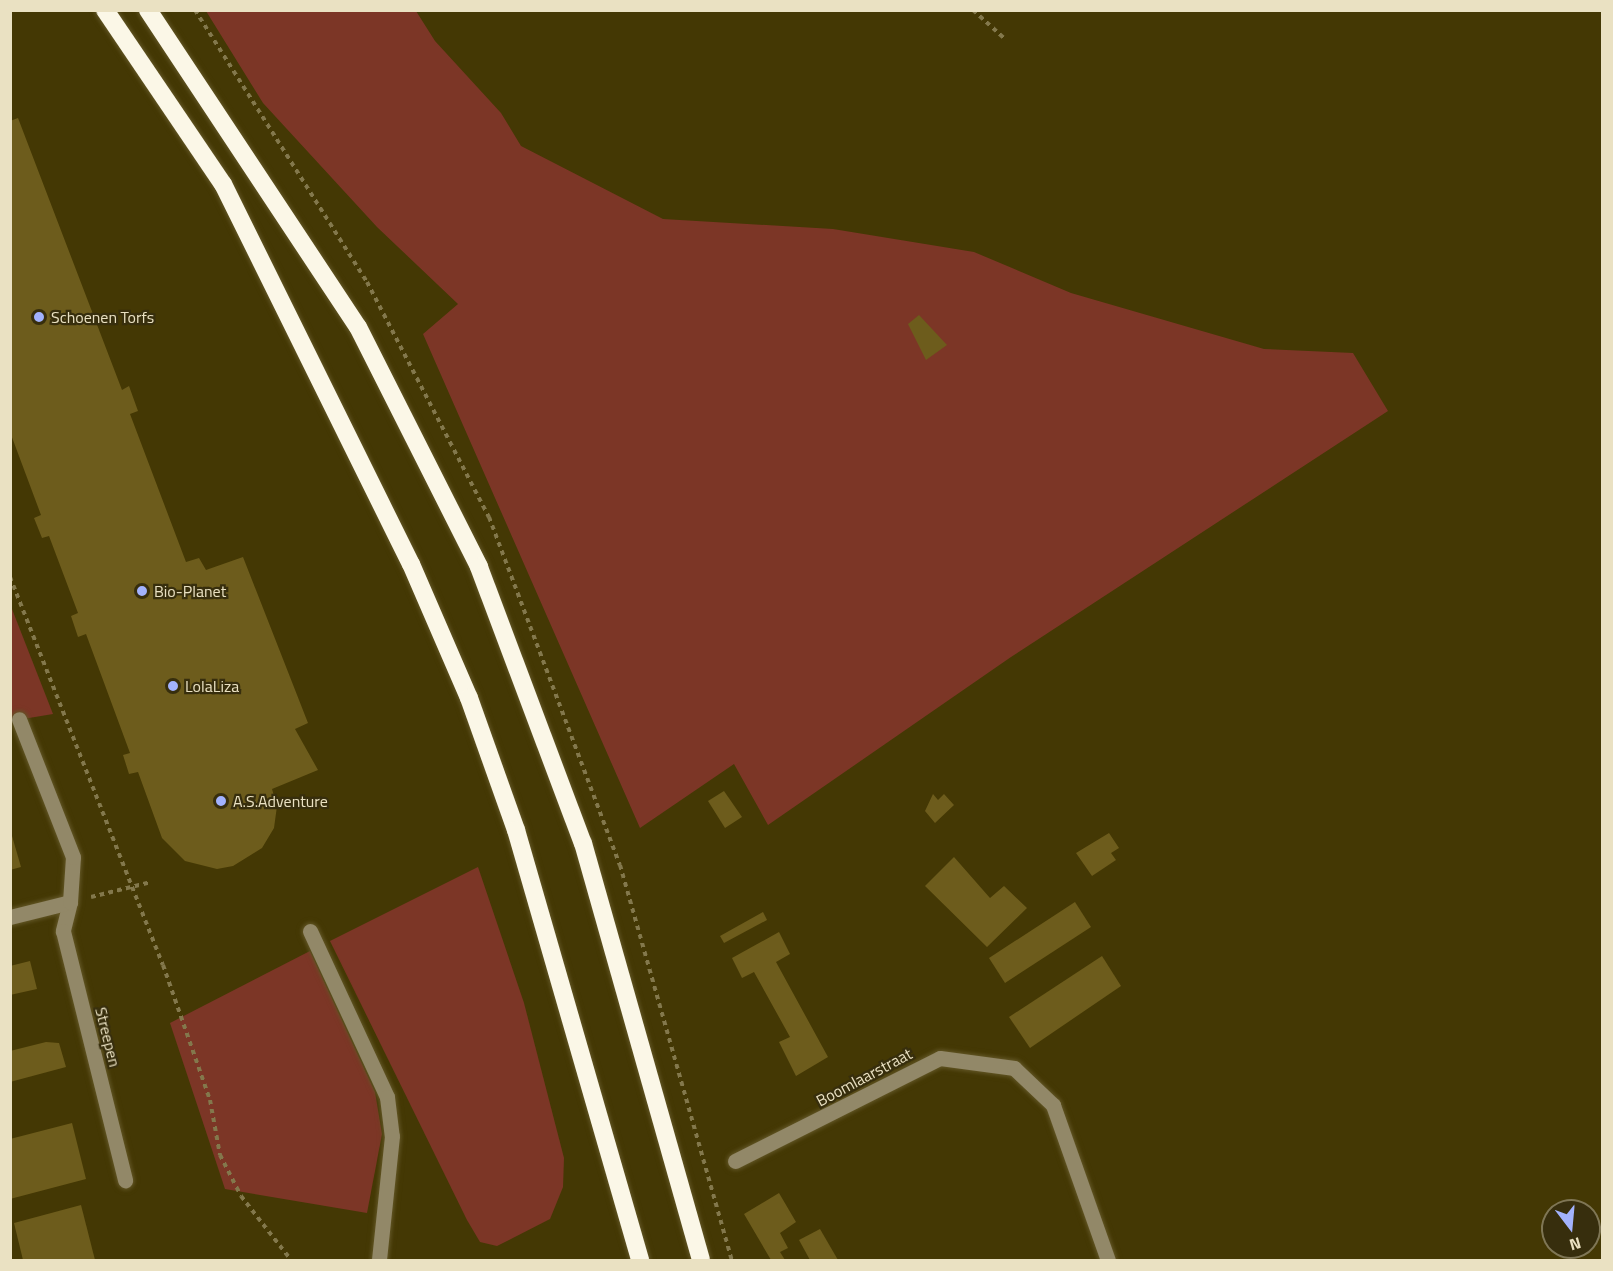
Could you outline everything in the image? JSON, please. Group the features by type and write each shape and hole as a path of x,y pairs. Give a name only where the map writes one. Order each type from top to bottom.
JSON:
{"highway":[{"path":"105,10 223,184 406,554 469,698 516,830 640,1260"},
{"path":"148,10 358,327 478,567 584,843 701,1260"}],"street":[{"name":"Streepen","path":"20,719 74,857 70,902 63,932 125,1180"},
{"path":"10,917 70,902"},
{"path":"310,931 387,1097 393,1136 380,1260"},
{"name":"Boomlaarstraat","path":"735,1161 940,1058 1014,1068 1053,1105 1108,1260"}],"path":[{"path":"195,10 367,282 489,517"},
{"path":"973,10 1004,38"},
{"path":"10,577 210,1100 220,1155 242,1196 291,1260"},
{"path":"70,902 151,882"},
{"path":"706,1175 732,1260"}],"shaded area":[{"path":"206,11 416,11 435,41 501,113 521,146 663,219 833,229 974,252 1071,293 1264,349 1353,353 1388,411 1011,657 768,825 734,764 640,828 423,334 458,304 377,227 263,103"},
{"path":"10,604 53,714 11,721"},
{"path":"478,867 524,1003 564,1158 563,1187 550,1219 497,1246 480,1242 467,1220 330,941"},
{"path":"310,951 375,1092 382,1134 367,1213 225,1189 170,1023"}],"building":[{"path":"18,118 122,390 129,386 138,411 130,414 186,562 199,558 206,570 243,557 308,723 295,729 318,770 272,789 277,806 274,828 262,848 233,866 217,869 185,861 162,838 138,772 129,774 123,755 130,753 86,634 78,637 71,616 78,613 49,536 42,538 34,518 41,515 10,432 10,121"},
{"path":"919,315 947,345 926,360 908,324"},
{"path":"724,791 742,817 725,828 708,801"},
{"path":"933,794 938,800 944,794 954,805 935,823 925,811"},
{"path":"10,829 21,867 10,870"},
{"path":"1109,833 1119,848 1111,853 1116,860 1092,876 1076,853"},
{"path":"954,857 990,898 1004,886 1027,908 987,947 925,886"},
{"path":"1075,902 1091,927 1005,983 989,958"},
{"path":"763,912 767,920 724,943 720,936"},
{"path":"779,932 790,954 776,962 828,1057 796,1076 779,1042 790,1037 754,972 742,978 732,958"},
{"path":"1102,956 1121,986 1030,1048 1009,1017"},
{"path":"30,961 37,989 10,995 10,966"},
{"path":"46,1042 59,1043 66,1067 10,1082 10,1051"},
{"path":"72,1123 86,1179 10,1199 10,1139"},
{"path":"779,1193 796,1222 780,1233 788,1248 780,1252 785,1260 771,1260 744,1214"},
{"path":"81,1205 95,1260 23,1260 14,1223"},
{"path":"820,1229 838,1260 810,1260 799,1240"}],"place":[{"name":"Schoenen Torfs","path":"39,317"},
{"name":"Bio-Planet","path":"142,591"},
{"name":"LolaLiza","path":"173,686"},
{"name":"A.S.Adventure","path":"221,801"}]}
